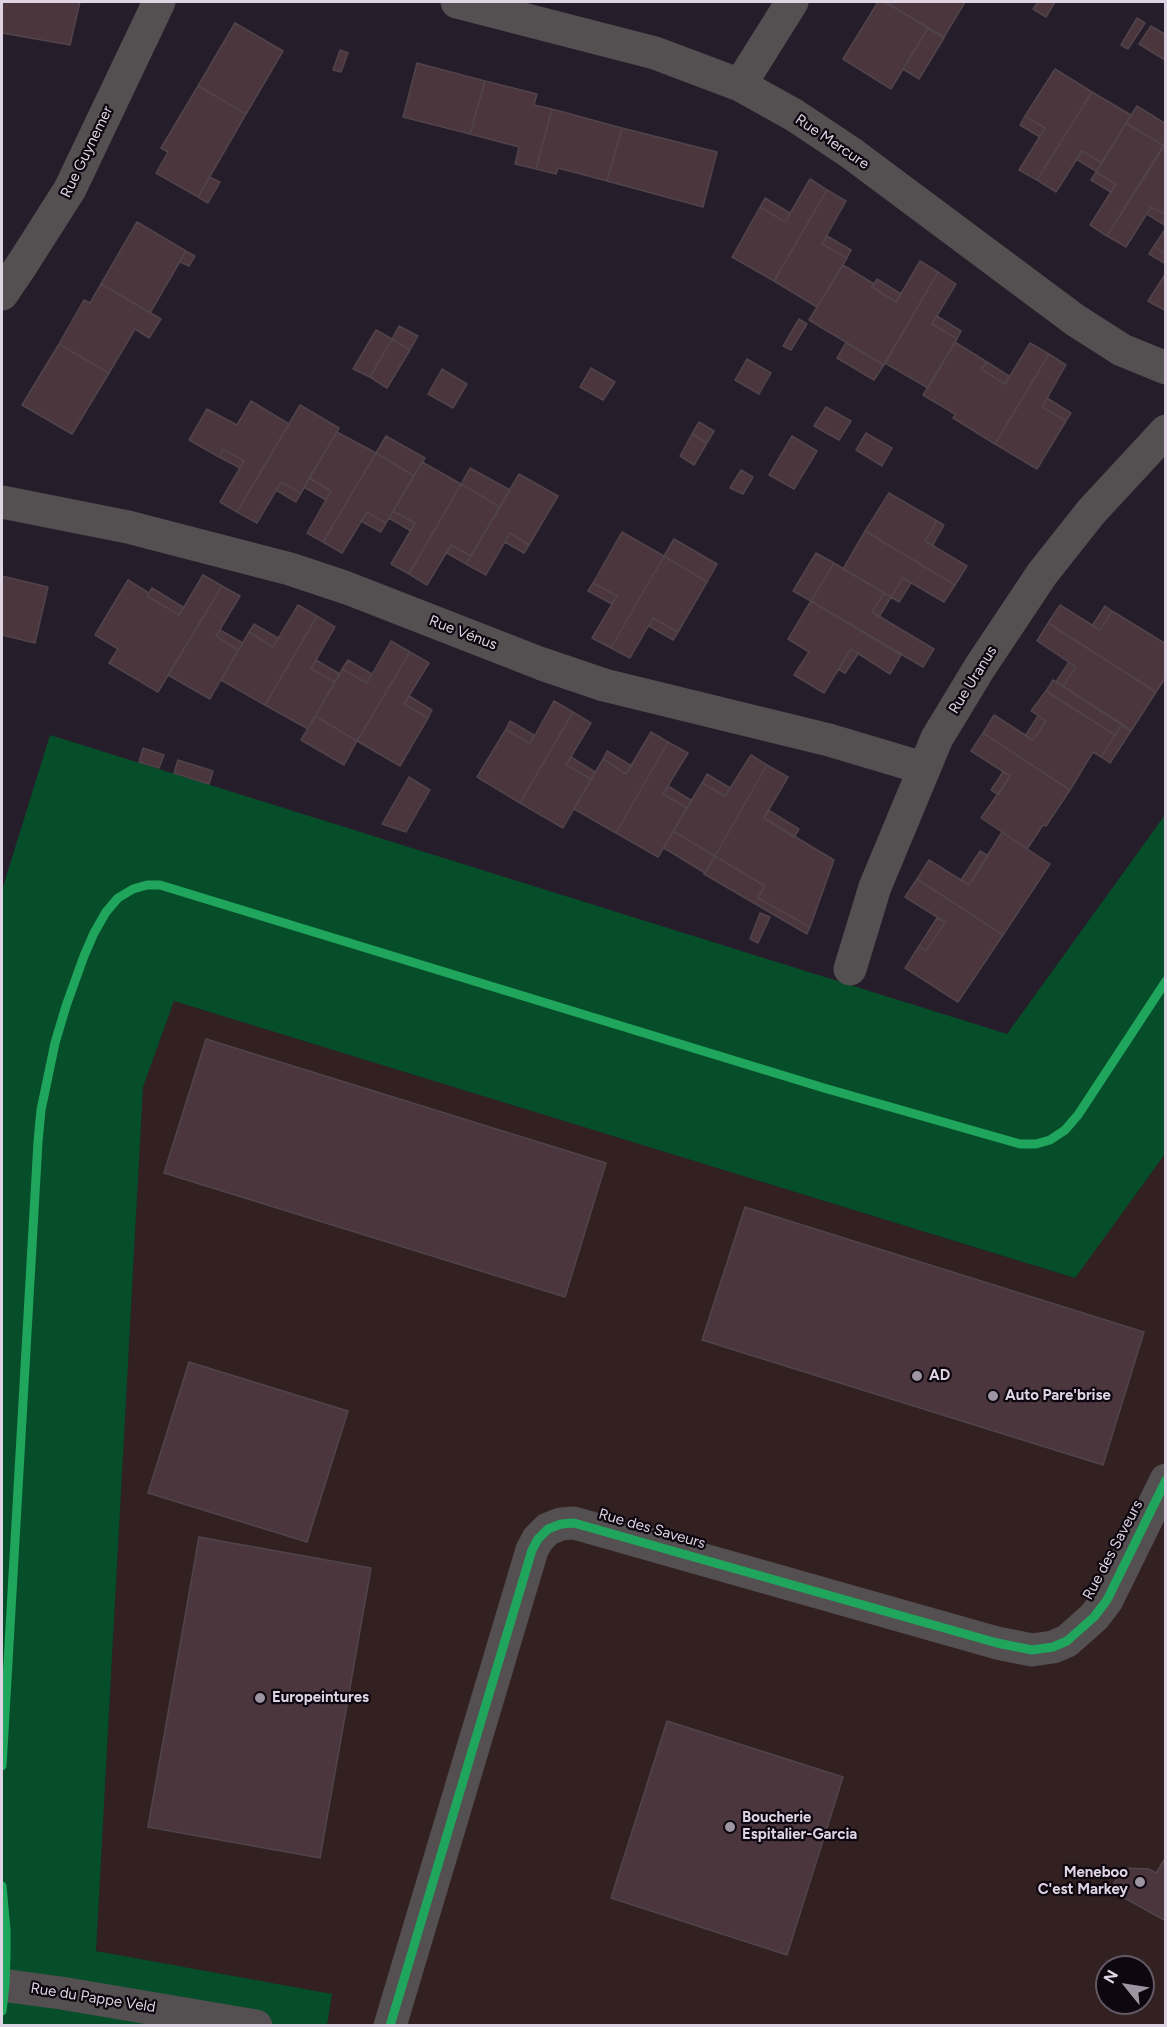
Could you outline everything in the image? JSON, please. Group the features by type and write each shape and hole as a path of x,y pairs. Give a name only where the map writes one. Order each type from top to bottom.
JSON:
{"street":[{"name":"Rue Guynemer","path":"2,294 70,189 159,2"},
{"name":"Rue Mercure","path":"457,2 655,53 740,85 794,115 851,153 1075,320 1122,350 1166,368"},
{"path":"740,85 792,2"},
{"name":"Rue Uranus","path":"850,969 875,887 923,768 951,714 1042,574 1091,512 1166,431"},
{"name":"Rue Vénus","path":"2,502 128,527 290,569 347,588 542,664 604,685 828,740 923,768"},
{"name":"Rue des Saveurs","path":"390,2025 532,1550 538,1539 548,1529 561,1524 574,1523 997,1643 1032,1650 1053,1647 1067,1641 1094,1617 1107,1599 1166,1480"},
{"name":"Rue du Pappe Veld","path":"2,1985 256,2025"}],"shaded area":[{"path":"174,1001 1074,1278 1165,1154 1165,2025 327,2025 332,1995 96,1951 143,1087"}],"green space":[{"path":"50,735 1007,1034 1165,815 1165,1154 1075,1278 174,1001 143,1087 96,1951 332,1994 327,2025 2,2026 2,890"}],"building":[{"path":"2,2 80,2 70,45 2,33"},
{"path":"878,2 885,2 928,28 891,89 843,59"},
{"path":"885,2 965,2 944,37"},
{"path":"1038,2 1055,2 1046,17 1033,9"},
{"path":"1137,18 1145,23 1128,49 1121,45"},
{"path":"235,23 283,51 246,114 198,86"},
{"path":"1151,26 1166,35 1165,60 1139,44"},
{"path":"928,28 944,38 919,79 903,69"},
{"path":"340,50 348,53 341,72 333,70"},
{"path":"417,63 485,81 470,134 403,117"},
{"path":"1055,69 1092,92 1037,180 1019,170 1045,128 1025,116"},
{"path":"485,81 537,94 534,105 552,109 536,169 515,164 519,147 470,134"},
{"path":"198,86 246,114 198,197 156,173 168,152 161,148"},
{"path":"1092,92 1131,115 1102,163 1082,151 1056,192 1037,180"},
{"path":"1137,106 1166,124 1164,146 1126,123"},
{"path":"552,109 622,128 607,181 558,168 556,174 536,169"},
{"path":"1025,116 1045,128 1040,137 1020,125"},
{"path":"1126,123 1164,146 1107,236 1090,225 1116,184 1096,172"},
{"path":"622,128 717,152 703,207 607,181"},
{"path":"1165,143 1166,215 1151,207 1126,247 1107,236"},
{"path":"1082,151 1102,163 1096,171 1076,159"},
{"path":"1096,172 1116,184 1111,192 1091,180"},
{"path":"209,177 220,182 208,203 198,197"},
{"path":"810,179 827,190 774,281 732,257 760,207 785,222"},
{"path":"827,190 846,201 822,244 847,258 817,307 774,281"},
{"path":"765,198 790,213 785,222 760,207"},
{"path":"1151,207 1166,215 1166,226 1147,214"},
{"path":"137,222 186,251 150,313 101,284"},
{"path":"1166,228 1166,254 1154,246"},
{"path":"827,236 851,250 847,258 822,244"},
{"path":"1154,246 1166,254 1166,264 1149,254"},
{"path":"186,251 195,256 189,266 180,262"},
{"path":"920,261 938,272 884,365 809,320 843,265 874,284 872,287 896,302"},
{"path":"938,272 956,284 932,324 957,339 928,388 885,363"},
{"path":"1166,273 1166,311 1148,301"},
{"path":"877,279 901,294 896,302 872,287"},
{"path":"101,284 161,319 149,338 135,329 109,373 59,344 84,300 90,303"},
{"path":"937,316 961,331 957,339 932,324"},
{"path":"799,319 807,324 791,350 783,346"},
{"path":"399,326 418,336 410,350 392,339"},
{"path":"376,330 392,339 370,377 353,369"},
{"path":"392,339 410,350 387,388 370,377"},
{"path":"955,342 987,362 981,369 1005,384 1030,343 1049,354 995,444 953,418 955,414 923,395"},
{"path":"846,343 884,365 874,380 837,358"},
{"path":"59,344 109,373 72,434 22,405"},
{"path":"1049,354 1066,365 1042,407 1066,421 1037,469 995,444"},
{"path":"747,359 771,373 759,394 735,380"},
{"path":"987,362 1009,376 1005,384 981,369"},
{"path":"591,368 615,382 603,400 580,387"},
{"path":"442,369 467,384 453,408 428,394"},
{"path":"1047,398 1071,413 1066,421 1042,407"},
{"path":"251,401 289,424 237,512 220,502 244,461 223,449 219,457 189,440 207,409 237,425"},
{"path":"300,405 339,428 301,493 281,482 257,523 237,512"},
{"path":"826,407 851,421 839,440 814,426"},
{"path":"699,422 714,431 707,443 692,434"},
{"path":"337,432 376,453 323,542 307,533 331,491 309,478"},
{"path":"866,433 892,448 882,466 856,450"},
{"path":"692,434 707,443 694,465 680,456"},
{"path":"386,436 425,458 414,476 376,453"},
{"path":"792,436 817,451 794,489 769,475"},
{"path":"223,449 244,461 240,468 219,457"},
{"path":"376,453 414,476 386,523 367,512 342,553 323,542"},
{"path":"422,462 461,484 409,574 391,564 415,523 393,511"},
{"path":"470,468 510,490 500,507 461,484"},
{"path":"741,470 753,477 743,494 730,488"},
{"path":"519,474 558,496 529,545 510,533 486,575 466,564"},
{"path":"309,478 331,491 326,500 304,487"},
{"path":"281,482 301,493 296,502 276,490"},
{"path":"461,484 500,507 471,556 451,545 427,585 409,574"},
{"path":"889,493 937,521 925,541 967,566 955,585 865,531"},
{"path":"393,511 415,523 411,531 389,518"},
{"path":"367,512 386,523 381,532 361,521"},
{"path":"937,521 944,525 933,545 925,541"},
{"path":"865,531 955,585 944,602 903,578 891,597 843,569"},
{"path":"622,532 664,556 611,648 592,638 617,596 593,583"},
{"path":"510,533 529,545 524,553 505,542"},
{"path":"674,539 717,564 707,582 664,556"},
{"path":"451,545 471,556 466,564 447,553"},
{"path":"816,553 834,563 811,601 793,591"},
{"path":"664,556 707,582 678,632 653,618 630,658 611,648"},
{"path":"834,563 884,593 872,612 934,649 923,667 811,601"},
{"path":"203,575 222,586 158,692 109,663 118,649 95,635 128,580 149,593 147,596 179,615"},
{"path":"2,576 48,587 35,643 2,635"},
{"path":"903,578 911,583 899,602 891,597"},
{"path":"593,583 617,596 612,604 588,591"},
{"path":"222,586 240,596 216,636 238,650 210,699 168,675"},
{"path":"152,588 183,607 179,615 147,596"},
{"path":"884,593 891,597 879,617 872,612"},
{"path":"811,601 901,655 890,674 851,649 824,693 794,675 809,652 788,639"},
{"path":"298,605 317,616 265,705 221,680 249,632 273,647"},
{"path":"1060,605 1100,630 1112,611 1166,644 1166,677 1156,692 1048,623"},
{"path":"1105,606 1112,611 1100,630 1092,626"},
{"path":"317,616 335,627 311,669 335,682 308,729 265,705"},
{"path":"653,618 678,632 673,640 649,626"},
{"path":"1048,623 1156,692 1131,731 1063,686 1076,667 1037,641"},
{"path":"254,624 278,638 273,647 249,632"},
{"path":"220,630 243,643 238,650 216,636"},
{"path":"391,641 410,652 357,741 315,716 342,669 367,683"},
{"path":"851,649 858,654 845,673 838,669"},
{"path":"410,652 429,663 404,704 428,718 400,766 357,741"},
{"path":"316,660 340,674 335,682 311,669"},
{"path":"348,660 372,674 367,683 342,669"},
{"path":"1069,662 1076,667 1063,686 1056,682"},
{"path":"1053,680 1122,724 1115,735 1046,691"},
{"path":"1046,691 1115,735 1101,757 1093,752 1070,790 983,733 994,715 1033,740 1046,721 1031,711"},
{"path":"409,696 432,710 428,718 404,704"},
{"path":"554,701 573,712 520,803 477,777 506,729 530,744"},
{"path":"573,712 591,723 566,765 591,779 563,828 520,803"},
{"path":"315,716 357,741 344,765 301,740"},
{"path":"1038,716 1046,721 1033,740 1025,736"},
{"path":"510,721 534,735 530,744 506,729"},
{"path":"1122,724 1131,731 1110,763 1101,757"},
{"path":"651,732 668,742 616,833 574,809 603,759 626,774"},
{"path":"983,733 1070,790 1046,826 1043,825 1027,849 981,818 1010,776 971,751"},
{"path":"668,742 688,753 663,794 687,808 658,857 616,833"},
{"path":"143,748 164,755 159,768 139,762"},
{"path":"607,751 632,766 626,774 603,759"},
{"path":"751,755 767,765 715,856 673,831 702,783 725,796"},
{"path":"571,757 595,772 591,779 566,765"},
{"path":"178,760 213,771 209,784 174,773"},
{"path":"767,765 788,777 764,818 834,860 810,927 758,898 765,886 715,856"},
{"path":"1003,772 1010,776 998,795 991,790"},
{"path":"707,774 730,788 725,796 702,783"},
{"path":"409,777 430,790 406,832 382,824"},
{"path":"668,786 692,801 687,808 663,794"},
{"path":"768,810 799,829 794,837 764,818"},
{"path":"673,831 715,856 705,873 664,848"},
{"path":"1002,832 1050,864 1003,935 917,879 929,860 969,885"},
{"path":"980,851 988,856 969,885 961,880"},
{"path":"715,856 765,886 758,898 810,927 807,934 704,874"},
{"path":"917,879 1003,935 958,1002 905,968 919,946 926,951 945,922 905,897"},
{"path":"760,913 770,917 758,943 750,939"},
{"path":"937,918 945,922 926,951 919,946"},
{"path":"206,1039 606,1163 565,1297 164,1173"},
{"path":"745,1207 1144,1332 1103,1465 702,1340"},
{"path":"189,1362 348,1411 307,1542 148,1493"},
{"name":"Europeintures","path":"199,1537 371,1568 320,1858 148,1827"},
{"name":"Boucherie Espitalier-Garcia","path":"667,1721 843,1777 787,1955 611,1898"},
{"name":"Meneboo C'est Markey","path":"1166,1857 1166,1921 1110,1890 1123,1868 1149,1869 1156,1873"}],"cycle path":[{"path":"2,1766 41,1110 55,1043 84,956 106,912 118,898 133,889 147,885 160,885 824,1088 1020,1144 1036,1144 1050,1140 1065,1130 1078,1115 1166,981"},
{"path":"390,2026 532,1550 538,1539 548,1529 561,1524 574,1523 997,1643 1032,1650 1053,1647 1067,1641 1094,1617 1107,1600 1166,1480"},
{"path":"2,1886 6,1930 2,2011"}],"place":[{"name":"AD","path":"917,1376"},
{"name":"Auto Pare'brise","path":"993,1396"},
{"name":"Europeintures","path":"260,1698"},
{"name":"Boucherie Espitalier-Garcia","path":"730,1827"},
{"name":"Meneboo C'est Markey","path":"1140,1882"}]}
